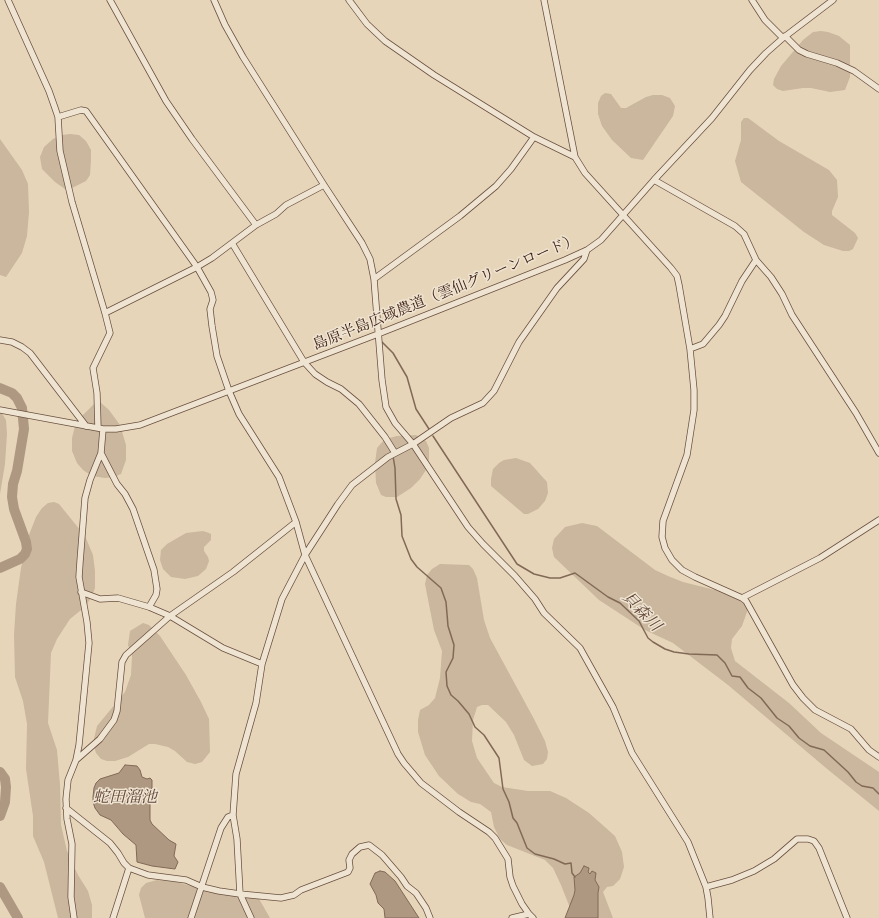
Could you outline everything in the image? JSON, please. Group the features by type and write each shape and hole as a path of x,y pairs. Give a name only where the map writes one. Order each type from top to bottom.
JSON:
{"street":[{"path":"8,0 49,91 58,117 60,151 72,202 110,333 93,368 101,429 101,453 90,480 85,498 79,577 89,643 82,722 76,760 67,789 66,808 72,844 71,896 74,918"},
{"path":"110,0 166,101 192,139 256,225"},
{"path":"214,0 225,25 243,57 362,243 370,259 374,279 382,380 386,407 395,423 413,444 468,528 515,576 544,613 580,648 613,707 632,753 688,842 706,887 710,918"},
{"path":"349,0 367,24 386,41 434,75 534,137 575,157"},
{"path":"544,0 575,157 585,173 677,276 690,349 694,390 694,410 687,455 663,521 662,537 666,548 672,560 682,570 742,598 748,605 793,685 803,698 815,710 851,729 869,750 879,757"},
{"path":"752,0 765,20 799,50 837,63 854,71 879,89"},
{"name":"島原半島広域農道（雲仙グリーンロード）","path":"0,410 101,429 116,430 140,425 378,334 587,250 601,240 712,118 750,70 784,37 833,0"},
{"path":"58,117 81,110 86,111 196,267 211,292 213,300 210,309 217,356 229,391 239,414 279,477 296,522 305,555 349,652 404,763 421,783 459,812 489,832 495,838 508,859 510,877 513,886 529,914 534,918"},
{"path":"374,279 460,216 496,186 511,169 534,137"},
{"path":"654,180 735,226 744,234 756,260 775,283 792,314 856,413 879,453"},
{"path":"105,313 212,258 256,225 276,214 286,205 324,185"},
{"path":"232,243 304,362 315,374 341,389 355,400 385,437 395,453"},
{"path":"251,918 240,894 238,839 234,815 236,774 256,703 262,664 282,599 305,555 352,484 376,465 413,444 451,418 483,403 494,391 519,342 557,288 584,259 587,250"},
{"path":"690,349 703,344 719,325 742,281 756,260"},
{"path":"0,340 12,342 30,353 86,426"},
{"path":"101,453 117,484 125,494 133,509 154,570 157,589 156,595 150,607"},
{"path":"742,598 820,558 879,520"},
{"path":"76,760 100,740 114,720 117,712 122,662 126,655 170,616 233,572 296,522"},
{"path":"81,592 100,599 118,598 150,607 170,616 223,648 262,664"},
{"path":"66,808 110,843 124,863 130,868 148,875 186,880 219,891 240,894 281,898 294,895 301,890 348,872 352,854 360,847 369,845 382,855 402,877 407,886 416,893 426,908 430,918"},
{"path":"191,918 221,828 228,817 234,815"},
{"path":"706,887 732,880 754,871 774,859 797,839 808,838 814,841 819,848 847,918"},
{"path":"113,918 130,868"},
{"path":"512,918 529,914"}],"shaded area":[{"path":"821,31 839,36 850,45 850,77 845,90 830,92 811,88 783,91 777,89 773,85 774,79 781,66 803,40 813,32"},
{"path":"605,93 611,94 621,108 626,108 646,97 653,95 662,95 670,98 675,106 673,116 643,160 631,158 612,140 602,126 598,114 598,103 601,96"},
{"path":"744,118 748,118 779,141 829,170 837,180 838,197 832,211 832,215 855,233 858,238 853,249 843,251 824,245 804,232 741,182 735,161 741,140 741,122"},
{"path":"62,135 79,135 86,141 91,150 90,175 86,181 72,188 65,189 55,182 42,169 40,157 44,147 53,139"},
{"path":"0,139 22,170 28,184 29,212 27,236 22,253 6,277 0,275"},
{"path":"96,402 100,402 109,410 120,425 126,445 126,460 121,474 114,477 105,478 92,476 83,470 77,463 72,451 72,438 76,422"},
{"path":"0,410 6,420 7,434 5,464 0,494"},
{"path":"416,435 426,441 429,448 429,459 426,470 411,488 397,497 386,497 381,495 376,483 375,463 377,448 385,439 397,436"},
{"path":"516,458 530,463 547,482 548,493 545,501 538,509 528,514 524,514 491,486 493,469 504,460"},
{"path":"54,502 59,504 85,536 93,555 95,571 95,588 92,596 86,606 70,619 57,639 51,653 48,723 57,750 61,825 67,851 78,875 88,891 92,905 92,918 58,918 44,862 33,836 33,816 26,769 27,724 23,701 15,677 14,635 16,604 21,568 29,535 36,517 42,508 48,503"},
{"path":"582,523 597,526 655,570 668,576 683,582 715,590 745,594 748,609 742,626 732,639 731,648 735,661 789,703 821,733 879,772 879,811 728,685 673,643 645,630 599,600 554,557 552,548 554,539 565,527"},
{"path":"203,531 211,534 211,540 204,547 204,551 209,561 206,569 198,576 185,579 171,577 163,569 160,560 161,550 167,544 186,533"},
{"path":"440,564 469,565 473,569 477,578 484,620 490,638 534,719 545,741 548,752 547,759 543,764 532,766 524,760 514,735 506,722 488,705 482,705 477,707 473,720 472,741 477,758 494,783 502,787 528,791 550,791 566,798 589,813 615,836 622,852 624,867 620,879 613,886 607,887 603,892 613,918 574,918 553,868 545,860 507,845 500,839 494,827 491,812 480,804 471,802 458,794 439,776 425,755 418,732 418,720 420,710 429,705 435,698 440,678 442,651 434,630 425,584 427,575 432,569"},
{"path":"143,623 149,625 160,636 186,675 209,719 210,752 202,762 195,764 187,762 168,747 155,744 149,744 128,757 115,761 101,759 96,753 93,743 97,726 125,692 131,675 132,656 128,645 130,631"},
{"path":"157,880 176,882 226,895 258,897 270,918 145,918 139,895 141,888 146,883"}],"water":[{"name":"蛇田溜池","path":"125,765 137,766 142,777 147,779 150,778 152,780 152,788 150,790 150,820 152,824 169,840 176,844 174,856 178,862 175,869 152,866 137,862 136,845 123,834 111,820 100,815 95,808 93,797 96,783 100,779 119,773"},
{"path":"584,866 589,868 588,872 590,874 592,871 596,873 595,880 599,887 598,918 565,918 574,895 574,877 580,873"},
{"path":"380,871 385,872 395,881 419,918 385,918 384,909 378,903 376,895 370,884 375,873"}],"waterway":[{"name":"貝森川","path":"382,342 393,353 407,377 416,409 429,429"},
{"path":"0,388 12,393 17,398 22,408 24,429 17,471 13,484 12,497 14,509 26,542 27,549 25,554 20,559 0,568"},
{"name":"貝森川","path":"433,436 517,564 534,574 550,578 560,578 575,573 608,597 620,603 639,621 648,638 665,649 689,654 717,655 725,663 732,676 740,677 748,688 761,698 777,718 789,726 799,738 810,746 824,750 848,772 856,782 862,786 873,788 879,794"},
{"path":"393,456 396,499 401,515 402,536 411,559 417,567 441,588 446,602 448,626 454,645 453,658 446,672 447,686 451,695 469,714 475,727 484,735 499,758 503,789 509,802 513,818 517,823 527,848 535,854 554,859 565,864 571,863 572,873 575,877"},
{"path":"0,772 5,779 6,787 5,802 0,816"},
{"path":"0,887 18,918"}]}
